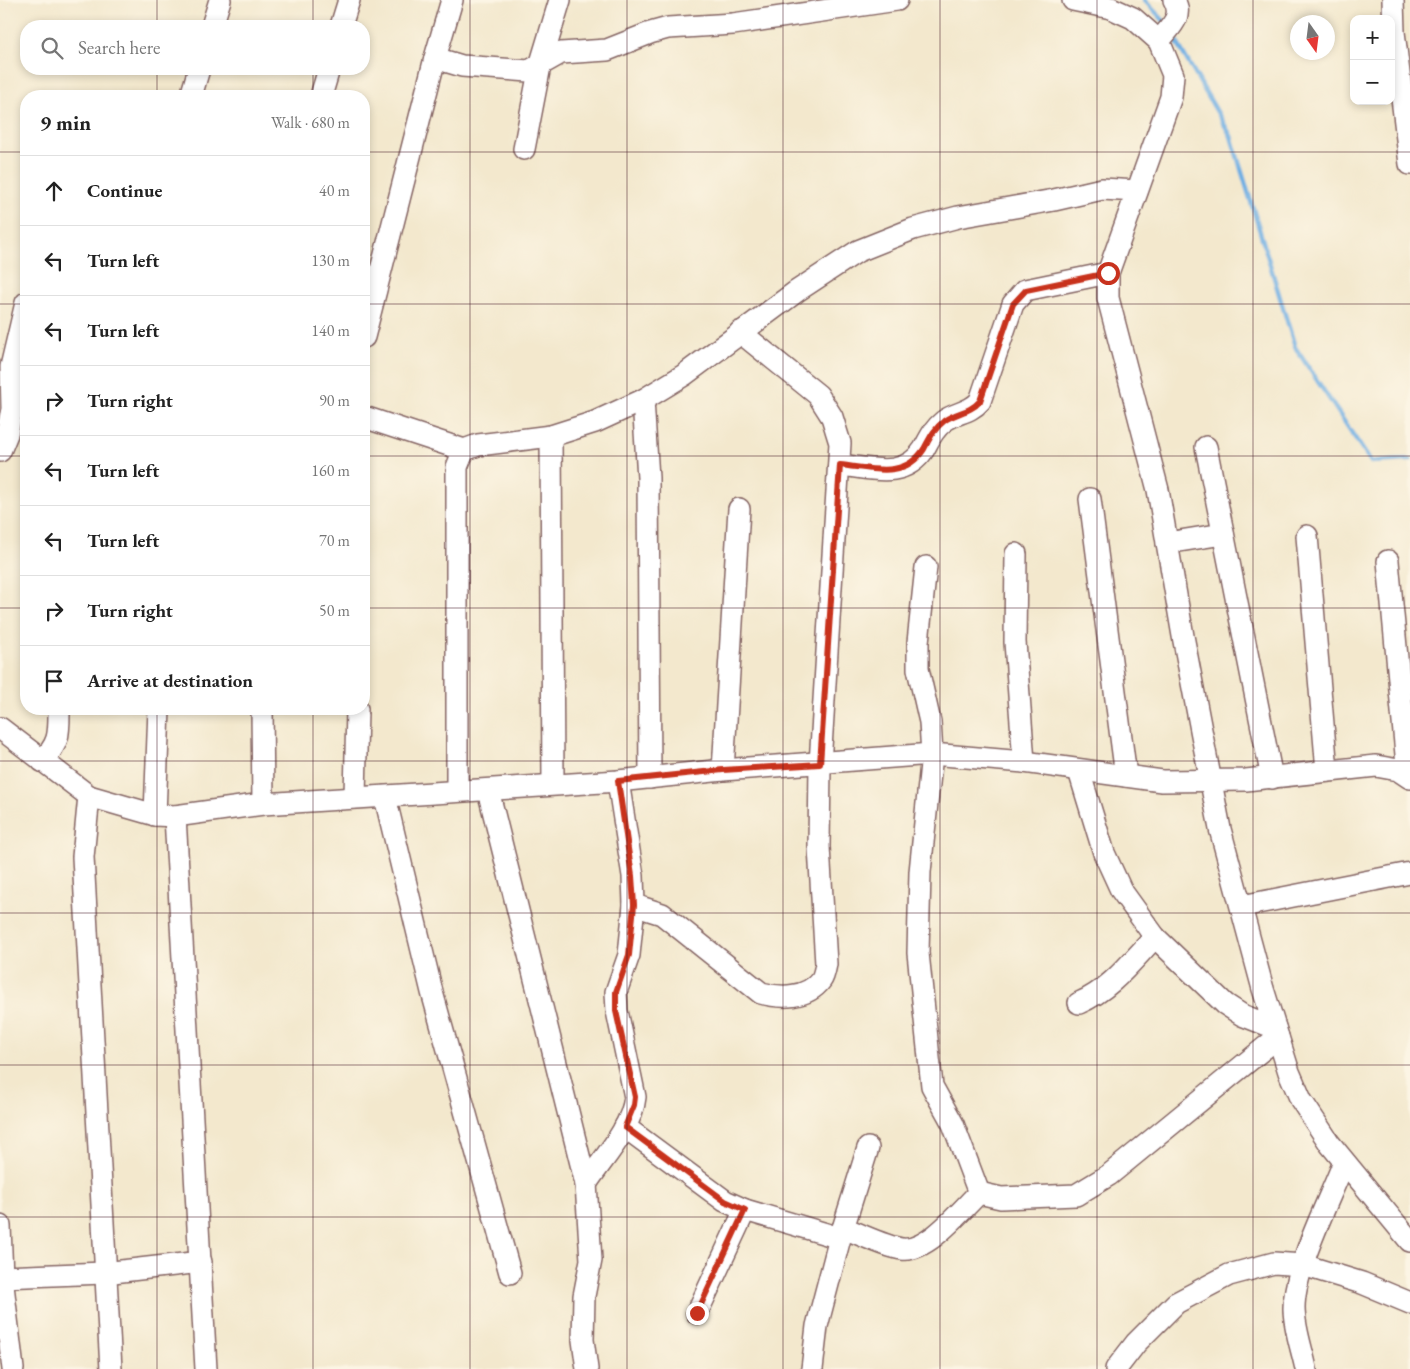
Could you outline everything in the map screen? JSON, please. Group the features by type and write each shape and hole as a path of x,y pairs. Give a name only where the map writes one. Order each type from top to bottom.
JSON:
{"street":[{"path":"214,20 220,0"},
{"path":"344,20 349,0"},
{"path":"370,313 435,58 452,0"},
{"path":"524,149 540,66 560,0"},
{"path":"435,58 462,66 519,72 529,71 561,53 607,50 668,28 733,24 897,0"},
{"path":"1073,0 1119,11 1133,18 1159,41 1173,75 1171,97 1108,273 1108,298 1158,490 1210,781 1229,863 1276,1033 1301,1100 1344,1162 1410,1241"},
{"path":"1159,41 1178,18 1179,9 1174,0"},
{"path":"1393,0 1402,32 1410,164"},
{"path":"193,90 197,75"},
{"path":"323,90 327,75"},
{"path":"370,419 464,450 478,445 551,436 596,422 643,400 684,375 740,332 858,251 913,229 958,217 1054,200 1102,189 1137,191"},
{"path":"840,465 896,471 909,465 923,450 931,433 946,420 973,409 980,401 1013,304 1019,296 1026,290 1108,273"},
{"path":"0,451 7,434 10,417 12,367 20,330"},
{"path":"634,905 662,914 761,993 778,998 796,996 810,989 821,980 826,964 819,847 820,764 840,443 832,417 818,395 740,332"},
{"path":"643,400 648,478 650,778"},
{"path":"551,436 553,784"},
{"path":"1206,447 1272,778"},
{"path":"457,790 457,467 464,450"},
{"path":"1090,499 1126,776"},
{"path":"723,770 739,509"},
{"path":"1167,543 1223,534"},
{"path":"1307,536 1327,771"},
{"path":"1016,554 1015,642 1024,762"},
{"path":"1388,561 1409,777"},
{"path":"926,567 918,642 918,670 930,722 932,754 920,881 918,953 932,1086 953,1124 978,1193"},
{"path":"42,761 54,748 59,738 60,715"},
{"path":"159,715 165,815 201,1262 206,1369"},
{"path":"262,715 263,804"},
{"path":"355,797 357,715"},
{"path":"0,728 89,796 165,815 263,804 618,781 723,770 932,754 1024,762 1079,771 1162,780 1210,781 1272,778 1376,766 1398,770 1409,777"},
{"path":"1079,771 1104,852 1121,890 1155,937 1225,1004 1276,1033"},
{"path":"586,1184 625,1127 634,1105 635,1097 616,1011 616,992 629,955 634,905 632,876 618,781"},
{"path":"488,790 586,1184 591,1260 584,1296 583,1340 587,1369"},
{"path":"89,796 83,857 110,1369"},
{"path":"385,797 432,992 510,1273"},
{"path":"1242,906 1410,873"},
{"path":"1080,1003 1094,997 1106,988 1155,937"},
{"path":"978,1193 1001,1198 1076,1195 1109,1175 1276,1033"},
{"path":"625,1127 725,1201 745,1210 901,1249 915,1248 930,1240 978,1193"},
{"path":"812,1369 817,1326 841,1233 868,1148"},
{"path":"1306,1369 1294,1308 1295,1294 1303,1265 1344,1162"},
{"path":"697,1313 745,1210"},
{"path":"0,1226 1,1264 13,1369"},
{"path":"1,1264 104,1273 201,1262"},
{"path":"1116,1369 1155,1322 1176,1303 1229,1275 1274,1263 1303,1265 1362,1283 1410,1304"}],"waterway":[{"path":"1144,0 1166,23"},
{"path":"1172,34 1231,136 1295,347 1371,462 1410,460"}],"route":[{"path":"697,1313 745,1210 725,1201 625,1127 634,1105 635,1097 616,1011 616,992 629,955 634,905 632,876 618,781 723,770 820,764 840,465 896,471 909,465 923,450 931,433 946,420 973,409 980,401 1013,304 1019,296 1026,290 1108,273"}]}
